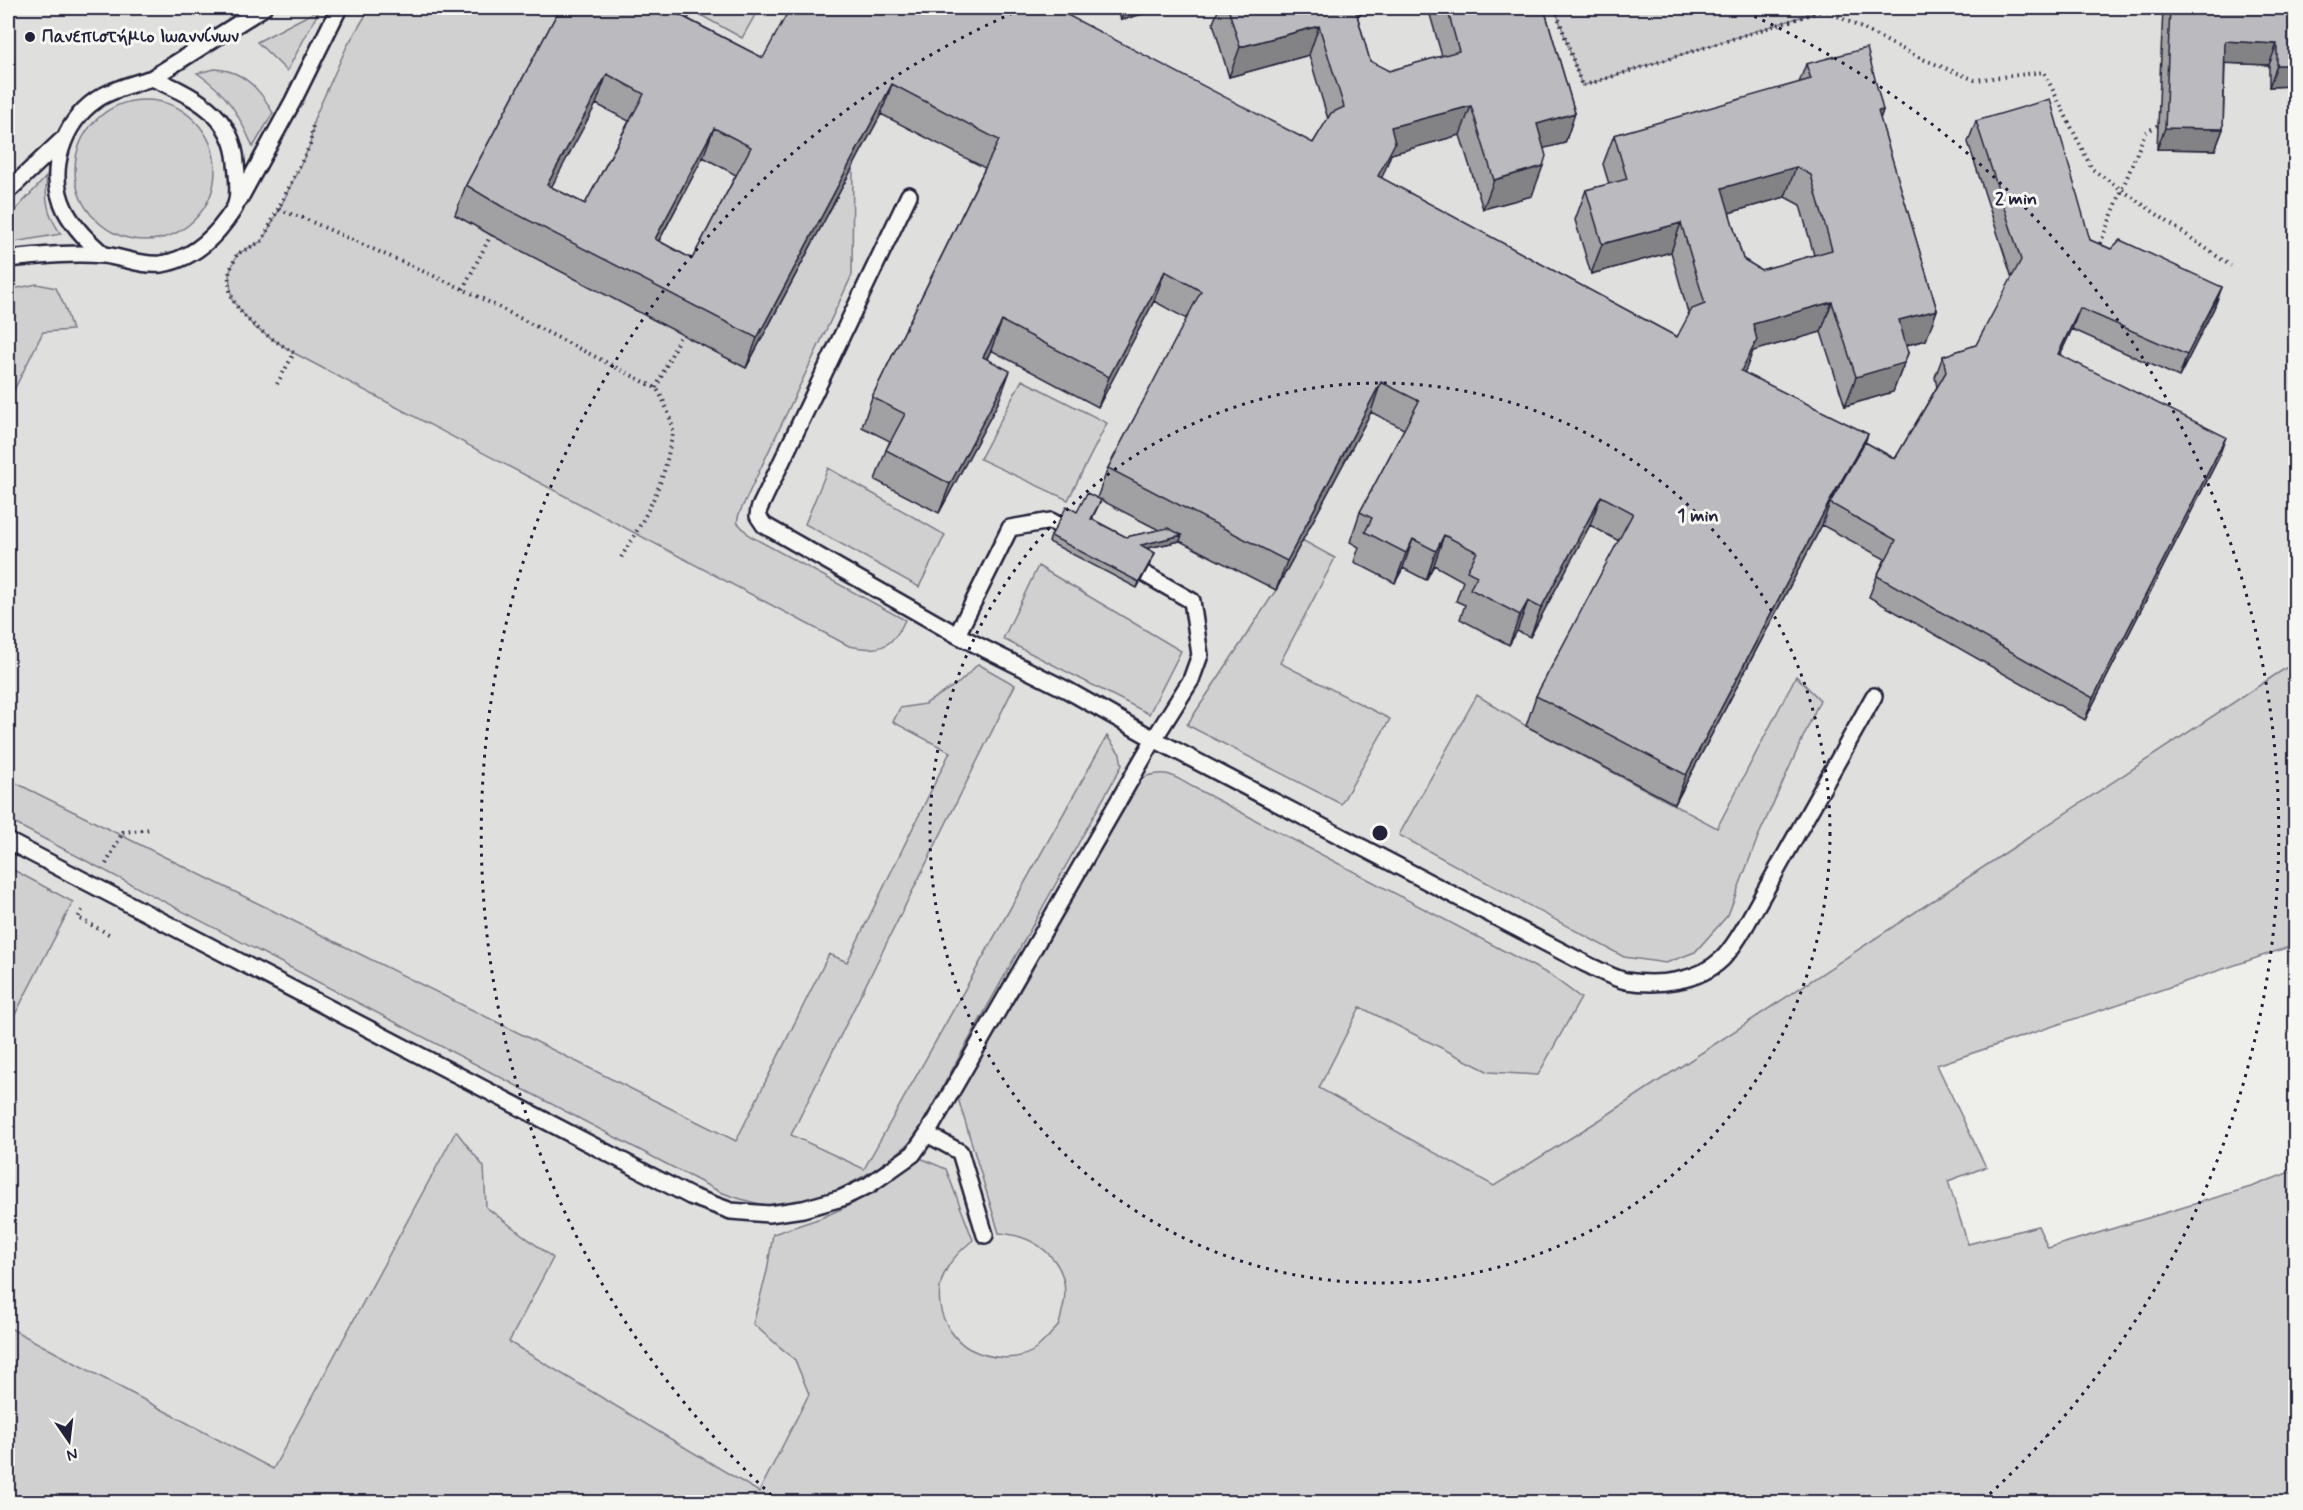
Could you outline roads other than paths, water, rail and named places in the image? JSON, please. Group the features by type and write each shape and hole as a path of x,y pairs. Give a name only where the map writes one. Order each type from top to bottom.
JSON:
{"lane":[{"path":"8,191 62,140 75,120 97,100 152,78 263,8"},
{"path":"8,259 47,255 104,255 132,263 161,264 186,257 208,241 236,205 293,101 339,8"},
{"path":"152,78 183,91 207,105 225,127 236,153 238,181 236,205"},
{"path":"62,140 57,179 64,209 81,235 104,255"},
{"path":"909,195 759,509 758,516 764,525 957,635 1067,690 1154,739 1611,975 1625,981 1674,981 1707,970 1733,947 1874,696"},
{"path":"957,635 1010,528 1051,521 1090,543"},
{"path":"8,841 690,1196 731,1211 769,1214 803,1209 842,1198 869,1185 913,1154 927,1134 1154,739 1191,680 1200,656 1192,601 1120,560"},
{"path":"927,1134 960,1152 985,1235"}],"place":[{"name":"Πανεπιστήμιο Ιωαννίνων","path":"30,37"}]}
